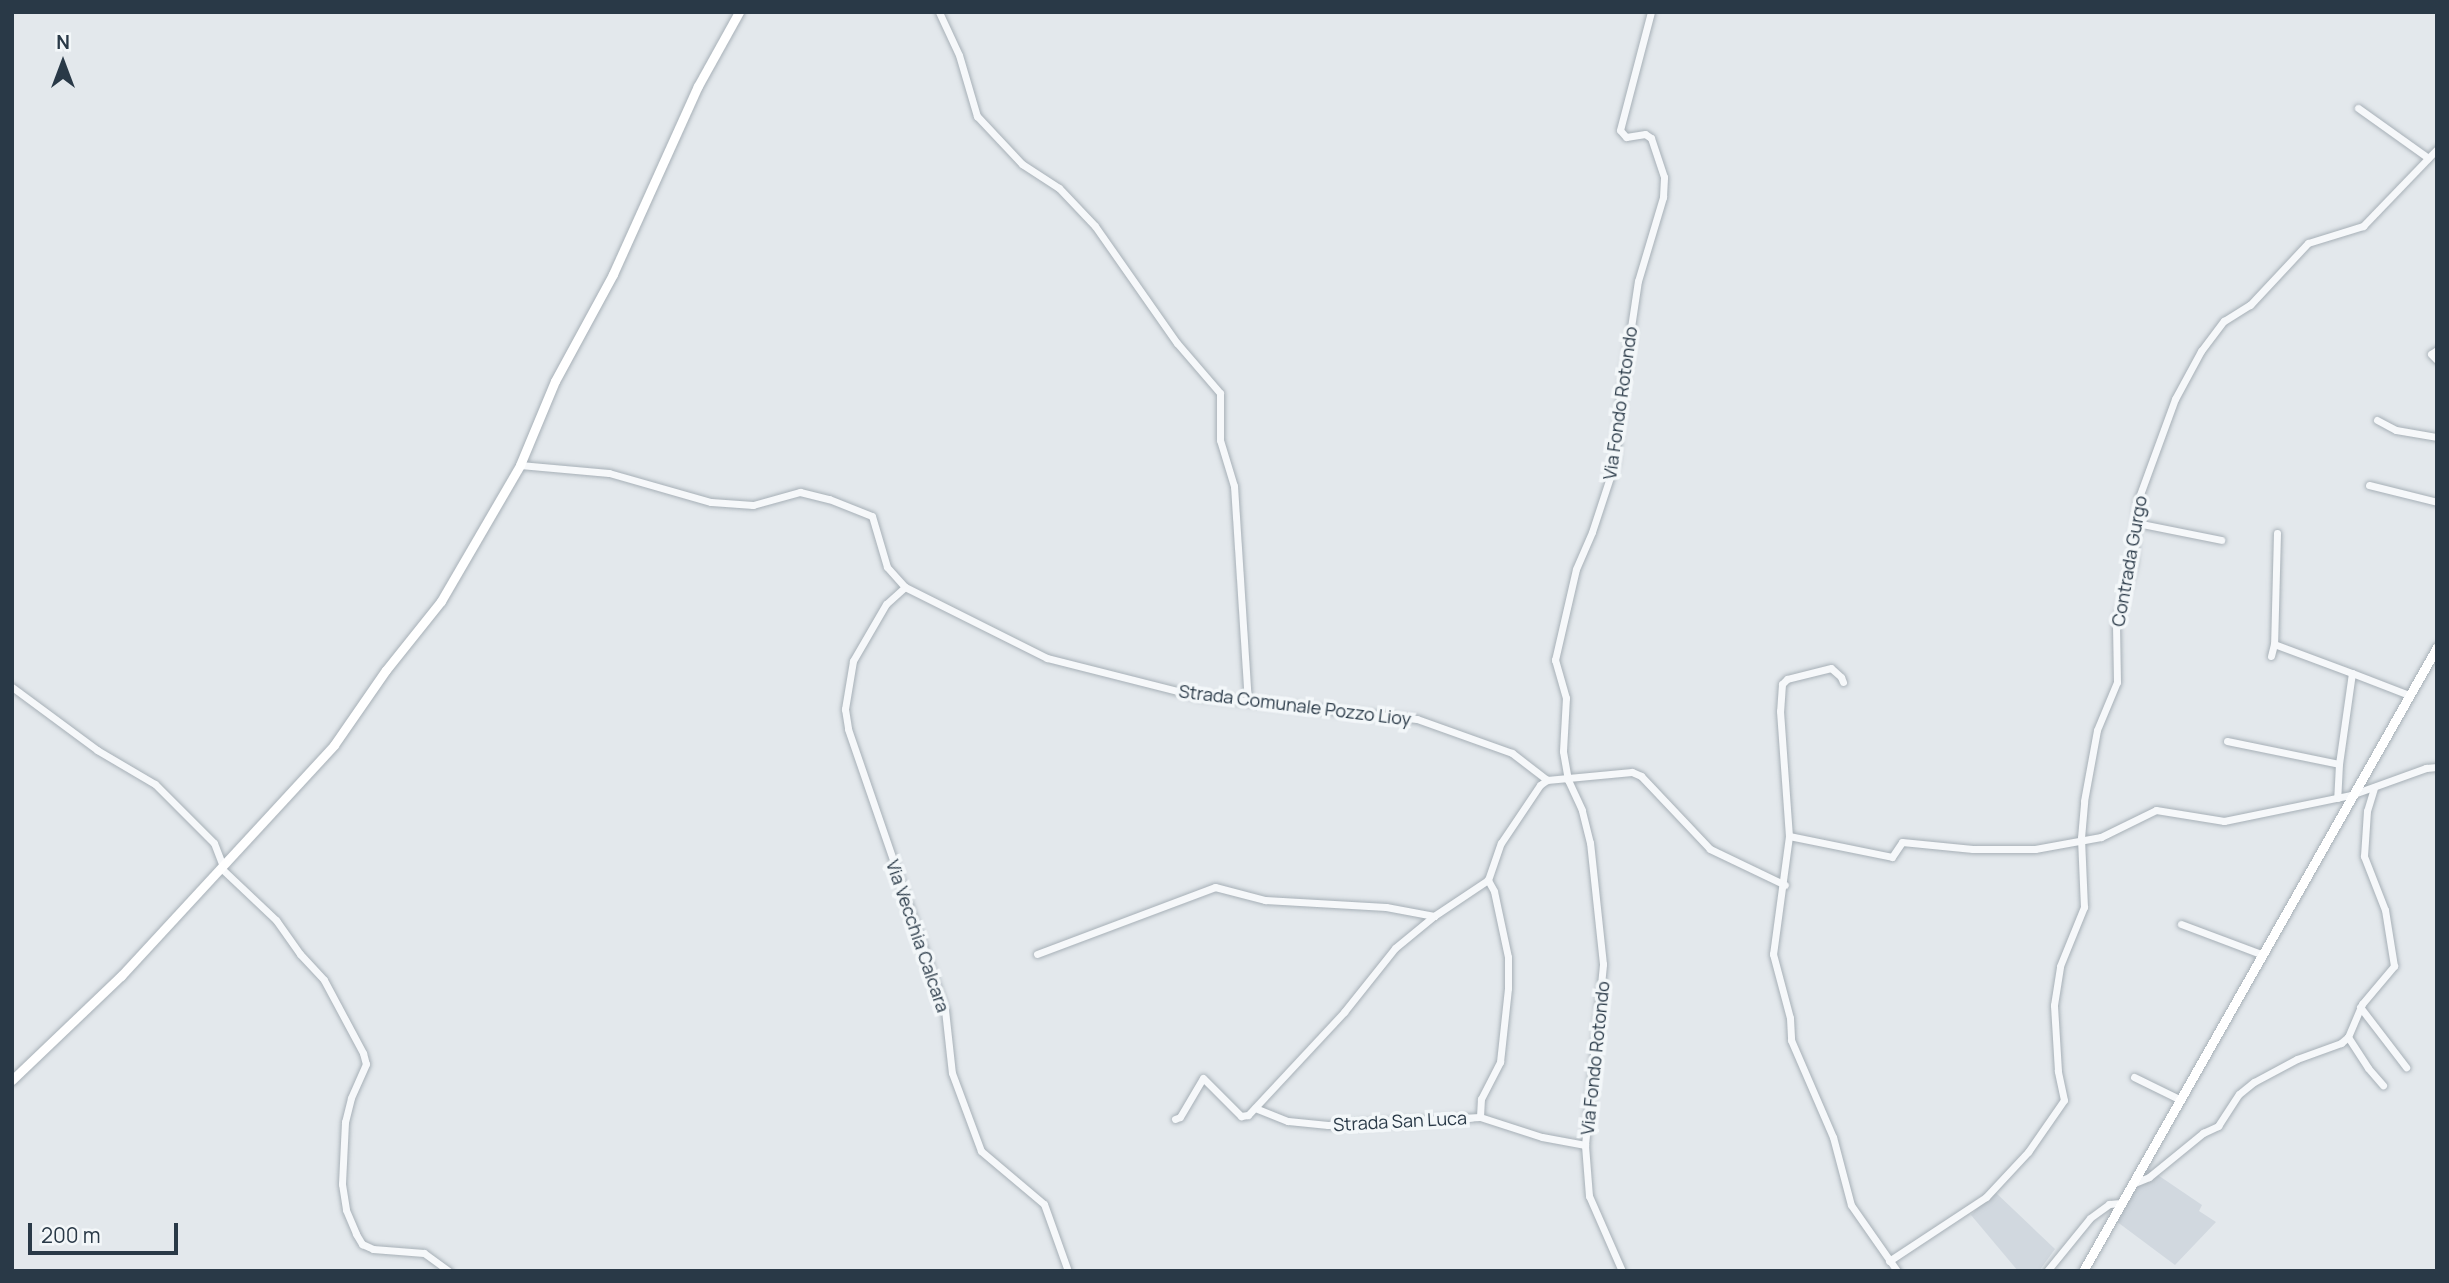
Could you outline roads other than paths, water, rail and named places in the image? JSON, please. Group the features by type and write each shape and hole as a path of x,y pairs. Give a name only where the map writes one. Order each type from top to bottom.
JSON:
{"main road":[{"path":"12,1080 102,995 334,745 386,670 441,601 520,465 555,381 613,274 698,86 739,12"},
{"path":"2083,1271 2437,647"}],"street":[{"path":"939,12 959,55 977,116 1022,164 1059,188 1095,226 1177,343 1220,393 1220,440 1234,486 1248,701"},
{"name":"Via Fondo Rotondo","path":"1622,1271 1589,1196 1585,1146 1603,964 1590,843 1582,810 1568,780 1562,740 1566,698 1556,650 1570,604 1576,569 1596,521 1615,462 1620,401 1638,281 1664,185 1651,138 1645,134 1626,137 1620,130 1651,12"},
{"path":"2358,108 2428,158"},
{"name":"Contrada Gurgo","path":"1889,1261 1986,1197 2028,1152 2064,1100 2058,1071 2054,1005 2060,966 2084,907 2081,838 2084,801 2097,730 2117,682 2116,623 2119,606 2131,574 2139,494 2175,399 2201,351 2224,321 2250,304 2308,243 2363,226 2437,149"},
{"path":"2437,350 2431,354 2437,360"},
{"path":"2377,420 2396,429 2437,437"},
{"name":"Strada Comunale Pozzo Lioy","path":"520,465 609,473 711,502 753,505 800,492 863,510 872,516 879,531 887,567 905,587 1047,658 1197,696 1417,719 1512,753 1546,780"},
{"path":"2369,485 2437,502"},
{"path":"2137,523 2221,540"},
{"path":"2271,656 2274,645 2277,533"},
{"name":"Via Vecchia Calcara","path":"905,587 886,604 853,661 845,709 848,729 942,1001 951,1044 952,1073 981,1151 1044,1204 1068,1271"},
{"path":"2274,645 2409,695"},
{"path":"1843,682 1831,668 1787,679 1782,684 1780,711 1789,836 1785,884 1773,954 1790,1018 1791,1040 1830,1129 1851,1205 1897,1271"},
{"path":"2337,798 2352,673"},
{"path":"12,687 97,750 155,784 214,843 222,867 276,920 300,954 324,980 363,1053 366,1064 351,1098 345,1122 342,1184 346,1210 356,1234 362,1244 373,1249 424,1253 449,1271"},
{"path":"2227,741 2339,764"},
{"path":"1789,836 1892,857 1902,842 1973,849 2035,849 2081,838 2101,837 2155,810 2170,810 2224,821 2351,795 2426,768 2437,767"},
{"path":"1255,1108 1345,1012 1388,955 1434,916 1488,880 1501,843 1546,780 1568,780 1621,772 1641,776 1710,849 1785,884"},
{"path":"2132,1184 2149,1177 2203,1133 2218,1126 2239,1094 2254,1082 2297,1059 2332,1048 2348,1037 2360,1007 2395,963 2385,910 2364,856 2367,811 2374,788"},
{"path":"1480,1117 1481,1099 1500,1062 1508,988 1507,957 1494,891 1488,880"},
{"path":"1037,954 1123,924 1182,897 1215,887 1265,900 1386,907 1434,916"},
{"path":"2181,924 2261,954"},
{"path":"2360,1007 2406,1067"},
{"path":"2348,1037 2368,1068 2383,1085"},
{"path":"2134,1077 2179,1099"},
{"name":"Strada San Luca","path":"1175,1119 1180,1117 1203,1078 1243,1117 1255,1108 1288,1121 1328,1125 1480,1117 1542,1137 1585,1146"},
{"path":"2047,1271 2085,1224 2103,1208 2119,1207"}]}
